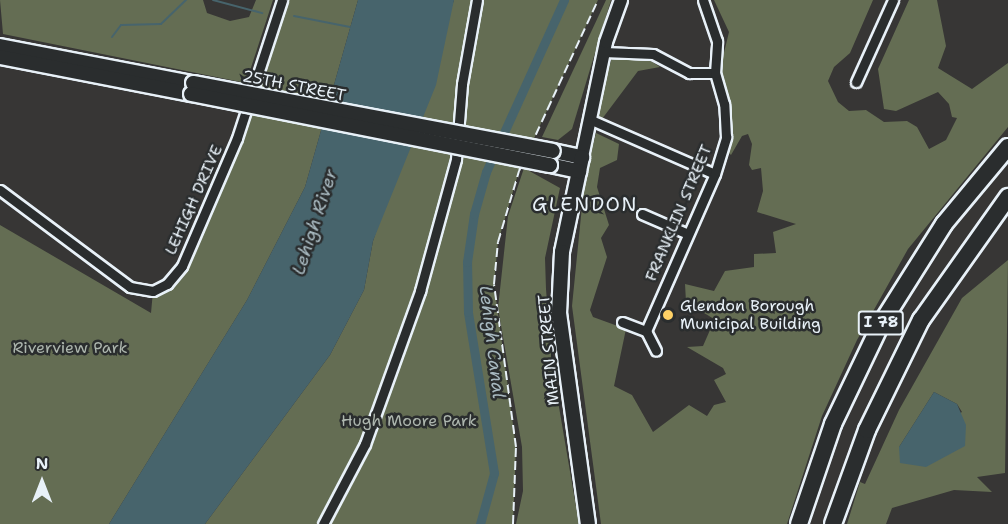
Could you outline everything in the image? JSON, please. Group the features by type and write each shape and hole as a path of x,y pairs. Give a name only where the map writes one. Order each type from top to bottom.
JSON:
{"highway":[{"name":"I 78","path":"799,524 838,411 881,324 944,224 1008,147"},
{"name":"I 78","path":"834,524 867,430 921,320 1008,197"}],"main road":[{"name":"25TH STREET","path":"0,46 31,58"},
{"name":"25TH STREET","path":"0,57 31,58 581,164"},
{"name":"MAIN STREET","path":"581,164 562,252 559,313 588,524"}],"street":[{"name":"LEHIGH DRIVE","path":"0,190 130,287 148,291 167,284 182,266 237,138 282,0"},
{"path":"324,524 365,444 420,291 456,159 462,84 477,0"},
{"name":"MAIN STREET","path":"581,164 604,52 621,0"},
{"name":"FRANKLIN STREET","path":"646,331 686,233 715,174 726,137 724,104 715,73 717,41 703,0"},
{"path":"856,82 893,0"},
{"path":"604,52 653,54 689,74 715,73"},
{"path":"589,119 715,174"},
{"path":"642,214 686,233"},
{"path":"622,322 646,331 656,351"}],"green space":[{"path":"0,0 203,0 207,13 230,21 249,17 256,0 273,0 246,83 3,34"},
{"name":"Riverview Park","path":"282,0 358,0 305,187 247,300 109,524 0,524 0,225 151,313 153,291 172,281 237,138"},
{"name":"Hugh Moore Park","path":"454,0 598,0 519,171 498,242 494,284 516,447 513,524 205,524 330,355 364,290 373,241"},
{"path":"606,0 611,0 572,129 558,140 542,137"},
{"path":"714,0 873,0 850,53 834,67 828,81 838,102 849,111 866,110 884,122 907,121 917,127 929,149 946,140 957,118 952,117 949,104 938,92 896,111 884,109 878,69 909,0 937,0 946,46 938,68 972,89 1008,63 1008,127 908,249 857,340 822,416 787,524 601,524 572,306 585,176 596,133 619,144 617,160 600,168 597,187 609,225 601,238 607,257 590,310 593,317 626,329 614,386 632,395 653,432 689,405 707,416 714,405 726,402 714,380 726,374 723,368 687,347 703,346 710,330 718,330 714,319 686,302 685,284 714,291 725,271 754,267 754,254 776,253 773,232 796,224 757,212 763,191 761,168 752,170 749,165 752,144 748,134 742,136 731,155 728,152 731,123 721,65 729,32"},
{"path":"612,57 649,60 660,67 638,71 602,119 596,115"},
{"path":"524,168 560,188 545,258 546,289 552,366 579,524 516,524 523,491 522,447 498,308 508,216"},
{"path":"1008,260 1005,473 977,477 992,492 954,490 892,508 886,524 847,524 860,482 865,484 899,410 962,298","holes":["934,392 957,404 962,412 899,447"]}],"water":[{"name":"Lehigh River","path":"358,0 454,0 436,85 373,241 364,290 330,355 205,524 109,524 247,300 305,187"},
{"path":"934,392 957,404 966,425 965,446 926,467 900,463 899,447"}],"waterway":[{"path":"112,37 121,25 161,24 186,0"},
{"path":"213,0 262,13"},
{"name":"Lehigh Canal","path":"480,524 494,473 468,312 467,262 474,214 486,172 564,0"},
{"path":"294,16 350,27"}],"railway":[{"path":"513,524 516,447 494,284 498,242 519,171 598,0"}],"place":[{"name":"Glendon Borough Municipal Building","path":"668,315"}],"district":[{"name":"GLENDON","path":"585,204"}]}
